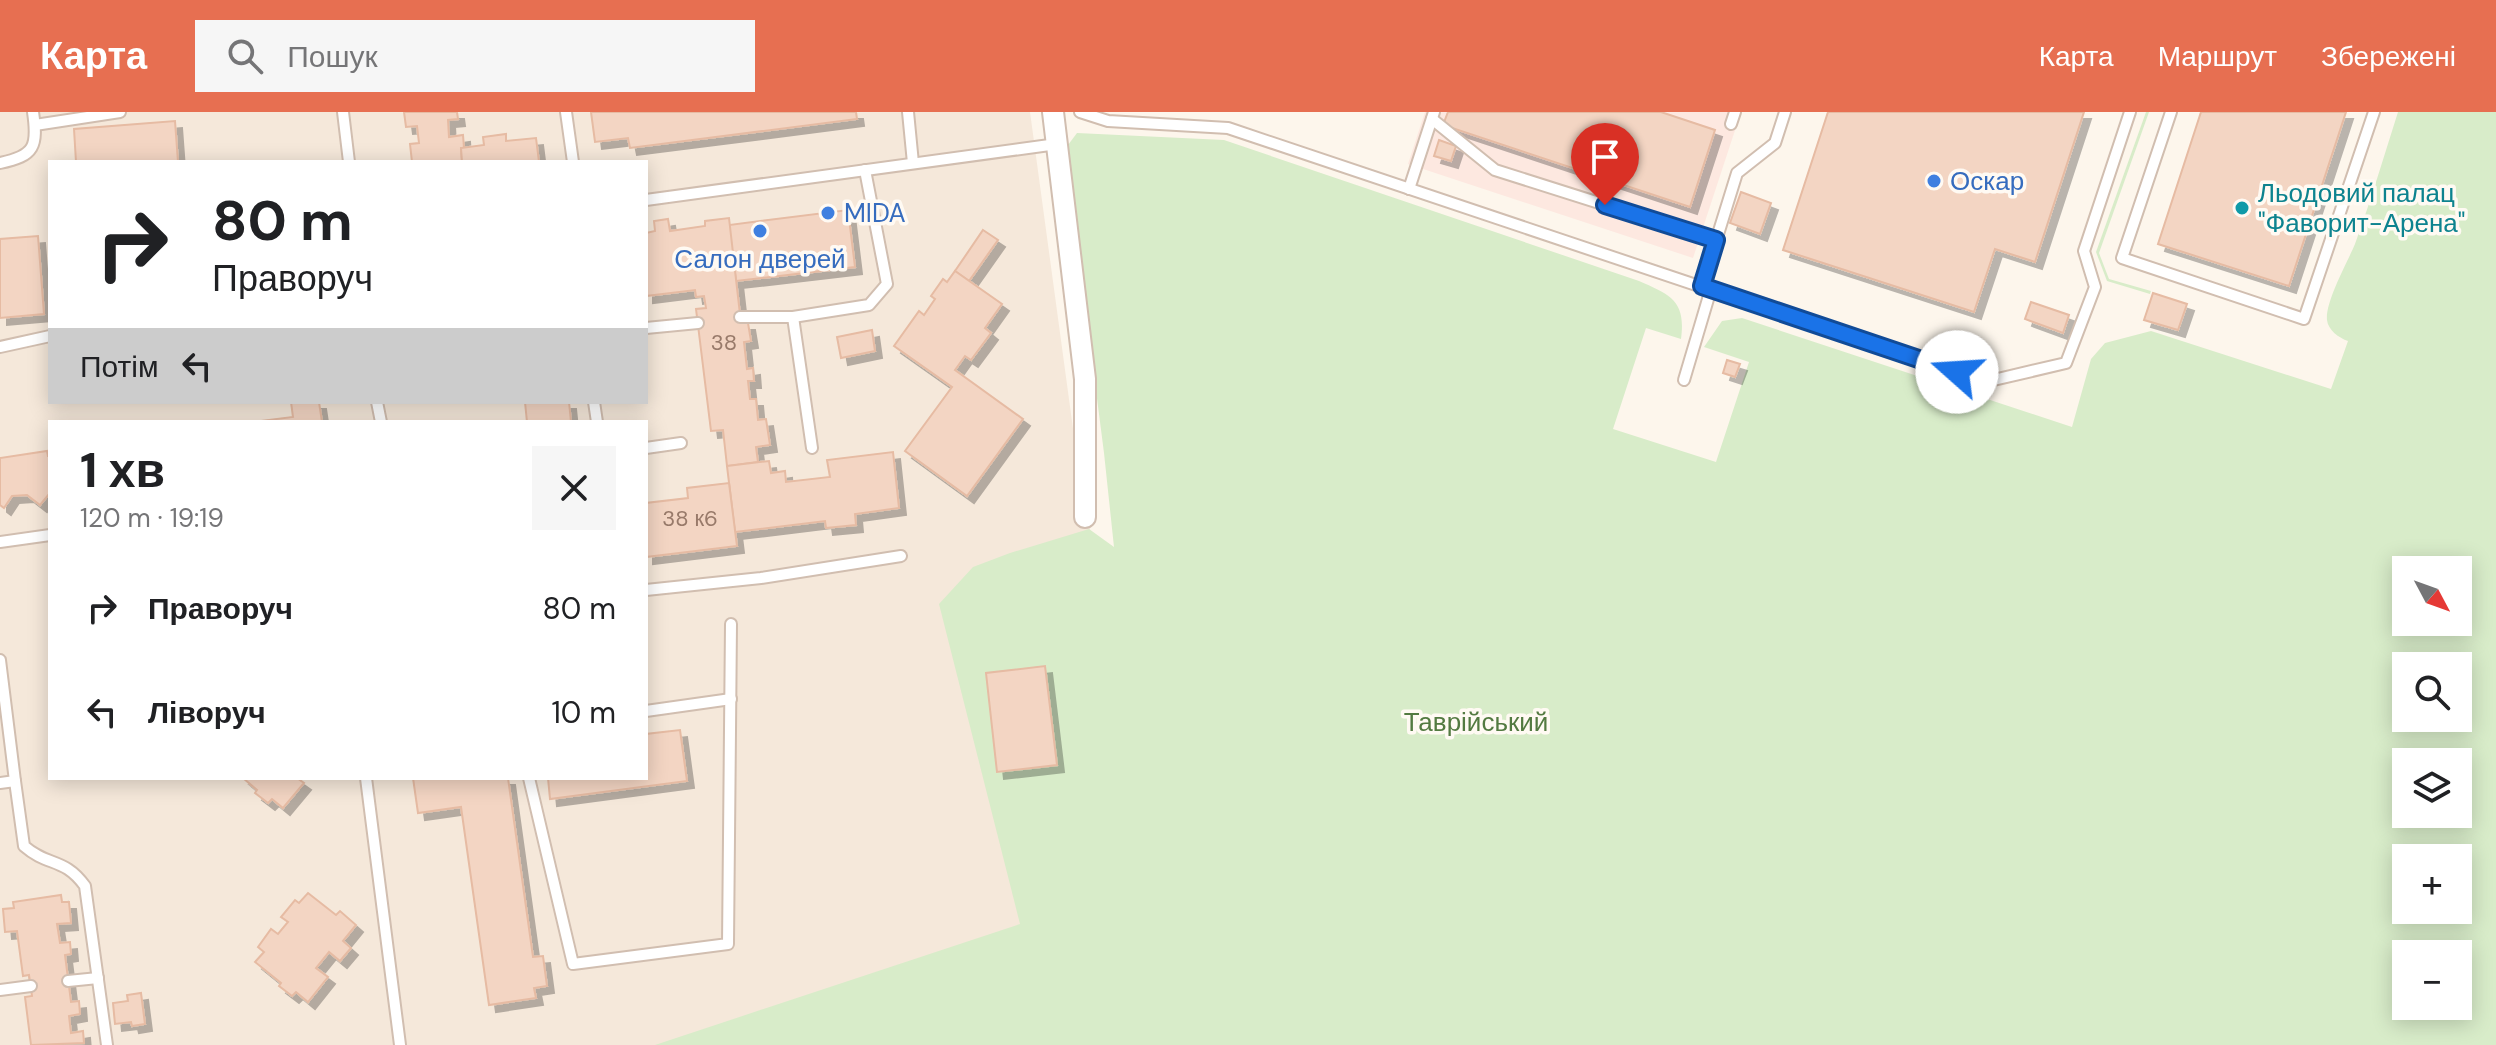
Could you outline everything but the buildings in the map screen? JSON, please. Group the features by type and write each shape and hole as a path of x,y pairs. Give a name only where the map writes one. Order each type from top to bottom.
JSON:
{"street":[{"path":"1053,112 1085,379 1085,517"}],"lane":[{"path":"0,163 20,159 29,151 35,139 33,112"},
{"path":"35,125 120,112"},
{"path":"343,112 349,160"},
{"path":"566,112 573,160"},
{"path":"908,112 913,163"},
{"path":"1080,112 1108,121 1228,128 1985,382 2066,363 2095,287 2084,251 2130,112"},
{"path":"1731,124 1735,112"},
{"path":"1684,380 1716,240 1737,173 1775,143 1785,112"},
{"path":"2171,112 2122,258 2304,319 2374,112"},
{"path":"1409,189 1433,115 1495,170 1716,240"},
{"path":"648,200 1057,144"},
{"path":"740,317 793,317 869,305 887,284 865,170"},
{"path":"793,317 812,448"},
{"path":"648,328 698,323"},
{"path":"0,347 48,336"},
{"path":"648,448 681,443"},
{"path":"0,542 48,535"},
{"path":"648,590 761,578 901,556"},
{"path":"529,780 573,964 728,944 731,624"},
{"path":"0,660 24,846 38,858 64,864 77,874 85,886 107,1045"},
{"path":"648,711 731,699"},
{"path":"366,780 400,1045"},
{"path":"0,783 15,781"},
{"path":"68,981 98,978"},
{"path":"0,990 31,986"}],"shaded area":[{"path":"0,112 1030,112 1085,517 1103,561 1165,911 914,1045 0,1045"},
{"path":"1425,112 1741,112 1693,258 1408,164"}],"green space":[{"path":"2146,112 2149,112 2099,253 2109,279 2151,291 2150,294 2107,281 2096,252"},
{"name":"Таврійський","path":"2398,112 2496,112 2496,1045 655,1045 1020,924 939,604 973,567 1010,553 1089,529 1114,547 1065,149 1077,133 1224,140 1639,281 1668,295 1681,316 1681,339 1646,328 1613,429 1716,462 1749,362 1704,347 1722,321 1742,318 2072,427 2091,359 2105,343 2151,331 2331,389 2348,341 2329,327 2327,312 2372,194"}],"place":[{"name":"Оскар","path":"1934,181"},
{"name":"Льодовий палац \"Фаворит-Арена\"","path":"2242,208"},
{"name":"MIDA","path":"828,213"},
{"name":"Салон дверей","path":"760,231"}],"route":[{"path":"1605,205 1716,240 1702,286 1957,372"}]}
